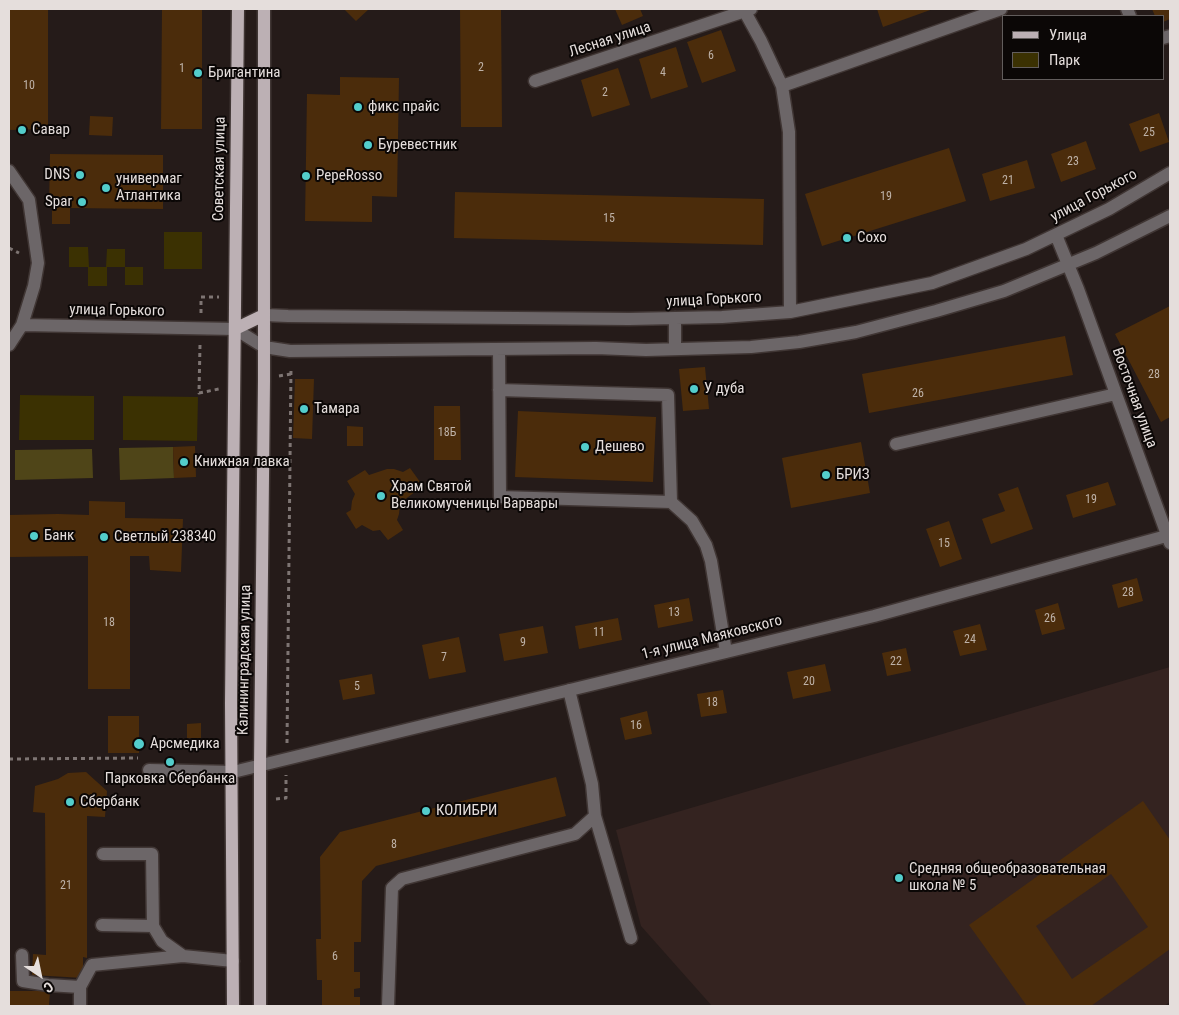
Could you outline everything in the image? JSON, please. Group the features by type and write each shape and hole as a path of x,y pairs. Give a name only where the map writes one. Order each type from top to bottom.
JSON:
{"main road":[{"name":"Советская улица","path":"235,330 238,9"},
{"path":"264,9 264,315"},
{"name":"улица Горького","path":"235,330 264,315"},
{"name":"Калининградская улица","path":"260,1006 264,315"},
{"name":"Калининградская улица","path":"233,1006 233,772 231,703 235,330"}],"street":[{"path":"782,86 1001,9"},
{"path":"749,11 782,86 789,132 790,312"},
{"name":"Лесная улица","path":"535,82 749,11"},
{"path":"9,171 29,200 38,263 34,286 22,326 9,345"},
{"name":"улица Горького","path":"264,315 505,319 722,317 790,312 932,284 1026,249 1109,209 1170,173"},
{"name":"улица Горького","path":"22,326 235,330 264,347 290,351 751,347 799,342 856,332 1004,291 1096,252 1170,216"},
{"name":"Восточная улица","path":"1056,234 1169,538"},
{"path":"675,318 675,349"},
{"path":"499,349 500,497 671,502 692,521 706,545 711,561 726,652"},
{"path":"499,390 668,395 671,502"},
{"path":"896,444 1116,394"},
{"name":"1-я улица Маяковского","path":"149,770 233,772 874,616 1169,538"},
{"path":"569,690 592,784 595,816 631,938"},
{"path":"388,1006 392,888 402,879 575,834 595,816"},
{"path":"103,854 152,854 152,926 162,941 183,956"},
{"path":"102,925 152,926"},
{"path":"22,955 23,981 80,987"},
{"path":"80,1006 80,987 92,965 183,956 233,961"}],"path":[{"path":"286,798 291,374"},
{"path":"9,759 140,758 149,770"}],"shaded area":[{"path":"173,447 174,478 120,480 119,448"},
{"path":"92,449 93,478 15,480 15,450"},
{"name":"Средняя общеобразовательная школа № 5","path":"1170,667 1170,1002 1164,1006 712,1006 641,926 616,830"}],"green space":[{"path":"164,232 202,232 202,269 164,269"},
{"path":"69,247 88,247 89,267 106,267 107,249 125,249 125,267 107,267 107,286 88,286 88,267 69,267"},
{"path":"125,267 143,267 143,285 125,285"},
{"path":"20,395 94,396 94,440 19,440"},
{"path":"123,396 198,397 197,441 123,440"}],"building":[{"path":"9,9 48,9 48,129 9,130"},
{"path":"162,9 202,9 202,129 161,129"},
{"path":"344,9 369,9 356,21"},
{"path":"460,9 501,9 502,127 461,127"},
{"path":"615,9 640,9 643,16 622,25"},
{"path":"877,9 933,9 883,27"},
{"path":"1152,9 1170,9 1170,19 1164,22 1164,15 1155,15"},
{"path":"721,30 736,71 702,83 687,42"},
{"path":"676,47 688,87 651,99 639,59"},
{"path":"618,68 630,105 592,117 581,80"},
{"path":"340,77 399,78 397,197 372,196 372,222 305,221 307,94 340,95"},
{"path":"1159,113 1169,142 1140,152 1129,124"},
{"path":"90,116 113,117 112,136 89,135"},
{"path":"1086,141 1096,169 1061,182 1051,154"},
{"path":"949,148 966,201 822,246 805,194"},
{"name":"универмаг Атлантика","path":"50,154 163,155 163,209 70,208 70,224 52,224 52,208 49,208"},
{"path":"1027,160 1035,188 990,201 982,174"},
{"path":"455,192 764,199 763,245 454,238"},
{"path":"1170,306 1170,417 1161,422 1115,334"},
{"path":"1065,336 1073,375 869,413 862,374"},
{"name":"У дуба","path":"705,367 709,409 683,411 679,369"},
{"name":"Тамара","path":"295,379 314,379 312,439 293,438"},
{"path":"434,406 460,406 461,460 434,460"},
{"name":"Дешево","path":"518,411 656,417 653,482 515,477"},
{"path":"347,426 363,427 363,446 347,446"},
{"name":"БРИЗ","path":"861,442 870,493 791,508 782,458"},
{"name":"Книжная лавка","path":"195,446 196,477 174,478 173,447"},
{"path":"410,468 423,486 400,503 397,520 403,530 388,540 380,530 373,531 362,525 356,529 346,513 351,510 355,494 347,481 365,470 369,475 387,469 403,472"},
{"path":"1108,482 1116,505 1073,518 1066,495"},
{"path":"1018,487 1033,529 991,544 982,519 1005,511 998,494"},
{"path":"89,501 125,502 125,518 183,519 181,572 150,570 149,556 130,556 130,689 88,689 88,556 9,557 9,515 89,515"},
{"path":"949,521 962,559 940,567 926,529"},
{"path":"1137,578 1143,601 1118,608 1112,585"},
{"path":"689,598 693,621 658,628 654,605"},
{"path":"1058,603 1065,629 1042,635 1035,610"},
{"path":"618,618 622,640 579,649 575,626"},
{"path":"980,624 987,650 960,656 953,631"},
{"path":"543,626 548,653 504,661 499,634"},
{"path":"459,637 466,672 429,679 422,645"},
{"path":"906,648 911,671 887,676 882,653"},
{"path":"825,664 831,691 793,699 787,672"},
{"path":"372,674 375,694 343,700 339,680"},
{"path":"723,690 727,713 701,717 697,694"},
{"path":"647,711 652,734 625,740 620,718"},
{"path":"108,716 139,716 139,753 108,753"},
{"path":"201,723 201,738 187,738 187,724"},
{"path":"86,772 107,791 105,817 87,816 87,958 83,957 83,978 32,975 33,954 46,955 45,813 33,812 35,786 58,779 68,773"},
{"path":"556,777 566,816 376,866 362,881 361,942 354,942 354,972 360,972 360,988 354,989 354,997 360,997 360,1006 322,1006 322,980 317,980 316,939 321,939 320,857 340,832"},
{"path":"1143,801 1170,840 1170,949 1091,1006 1027,1006 969,925","holes":["1111,874 1148,927 1072,979 1036,926"]},
{"path":"9,991 50,991 49,1006 9,1006"}],"place":[{"name":"Бригантина","path":"198,73"},
{"name":"фикс прайс","path":"358,107"},
{"name":"Савар","path":"22,130"},
{"name":"Буревестник","path":"368,145"},
{"name":"DNS","path":"80,175"},
{"name":"PepeRosso","path":"306,176"},
{"name":"универмаг Атлантика","path":"106,188"},
{"name":"Spar","path":"82,202"},
{"name":"Сохо","path":"847,238"},
{"name":"У дуба","path":"694,389"},
{"name":"Тамара","path":"304,409"},
{"name":"Дешево","path":"585,447"},
{"name":"Книжная лавка","path":"184,462"},
{"name":"БРИЗ","path":"826,475"},
{"name":"Храм Святой Великомученицы Варвары","path":"381,496"},
{"name":"Банк","path":"34,536"},
{"name":"Светлый 238340","path":"104,537"},
{"name":"Арсмедика","path":"139,744"},
{"name":"Парковка Сбербанка","path":"170,762"},
{"name":"Сбербанк","path":"70,802"},
{"name":"КОЛИБРИ","path":"426,811"},
{"name":"Средняя общеобразовательная школа № 5","path":"899,878"}]}
